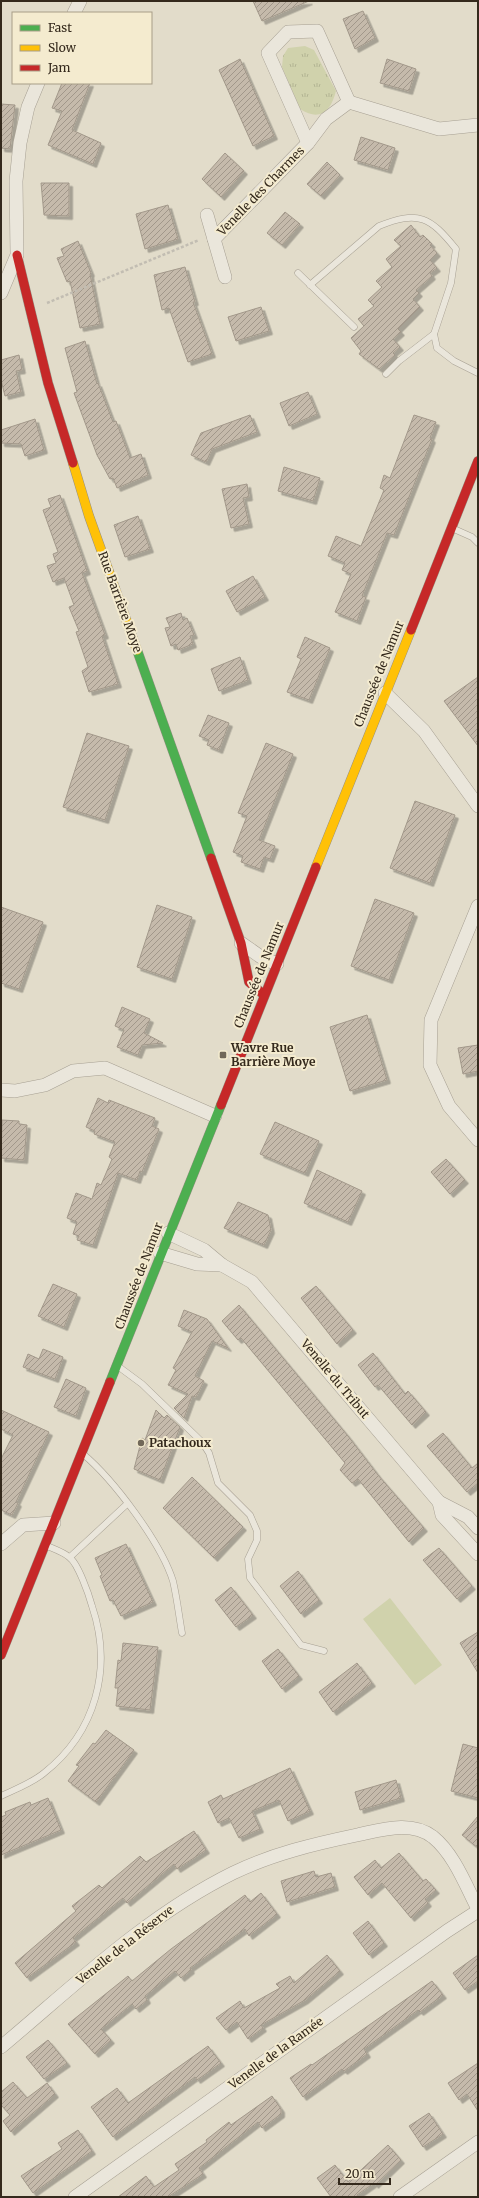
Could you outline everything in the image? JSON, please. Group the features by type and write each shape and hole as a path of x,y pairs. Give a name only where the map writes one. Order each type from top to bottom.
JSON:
{"main road":[{"name":"Rue Barrière Moye","path":"17,255 48,383 89,516 241,943 249,982 264,995"},
{"name":"Chaussée de Namur","path":"1,1655 54,1523 80,1452 117,1366 160,1253 478,460"}],"street":[{"path":"74,12 80,1"},
{"name":"Venelle des Charmes","path":"214,237 308,143 326,119 349,102 317,31 288,32 268,53 308,143"},
{"path":"1,293 17,255 16,181 20,143 28,107 38,84"},
{"path":"349,102 439,129 478,125"},
{"name":"Venelle des Charmes","path":"207,215 225,277"},
{"path":"384,693 424,731 478,806"},
{"path":"478,906 431,1020 430,1065 449,1106 478,1140"},
{"path":"241,943 261,957 277,964"},
{"path":"1,1090 14,1091 45,1085 73,1071 105,1068 215,1116"},
{"name":"Venelle du Tribut","path":"168,1233 204,1250 222,1265 252,1282 439,1502 468,1517 478,1528"},
{"name":"Venelle du Tribut","path":"160,1253 197,1264 222,1265"},
{"name":"Venelle du Tribut","path":"439,1502 442,1515 478,1554"},
{"path":"1,1544 23,1524 54,1523"},
{"name":"Venelle de la Réserve","path":"1,2047 161,1915 234,1873 280,1854 312,1845 394,1828 421,1831 433,1837 442,1847 478,1910"},
{"name":"Venelle de la Ramée","path":"74,2197 478,1910"},
{"path":"400,2197 478,2142"}],"lane":[{"path":"310,285 379,226 393,221 416,217 438,228 456,249 451,283 434,334 437,348 454,361 478,373"},
{"path":"298,273 354,327"},
{"path":"386,374 399,361 434,334"},
{"path":"451,528 472,537 478,543"},
{"path":"117,1366 142,1384 202,1442 209,1453 218,1483 250,1515 255,1524 257,1540 250,1553 248,1566 250,1578 301,1644 324,1650"},
{"path":"80,1452 95,1464 141,1520 155,1544 172,1580 182,1633"},
{"path":"70,1557 127,1504"},
{"path":"1,1796 43,1774 58,1761 86,1724 94,1705 99,1685 102,1648 96,1618 85,1585 70,1557 45,1545"}],"path":[{"path":"30,310 214,237"}],"green space":[{"path":"305,46 314,50 336,91 328,109 319,114 307,113 300,109 282,67 283,56 288,48"},
{"path":"390,1598 442,1665 415,1685 363,1619"}],"building":[{"path":"253,1 309,1 262,21"},
{"path":"363,11 375,38 355,49 343,19"},
{"path":"240,59 274,136 253,146 219,70"},
{"path":"387,59 416,69 409,91 380,83"},
{"path":"62,84 90,84 72,130 101,143 93,164 48,145 62,111 52,108"},
{"path":"1,104 15,105 10,149 1,148"},
{"path":"361,137 395,148 388,170 354,160"},
{"path":"225,153 244,171 221,197 202,179"},
{"path":"327,162 340,175 321,196 307,184"},
{"path":"41,183 69,183 69,216 44,215"},
{"path":"168,205 178,239 145,249 136,214"},
{"path":"285,212 300,224 282,245 267,233"},
{"path":"411,225 420,237 423,235 432,244 430,245 437,253 430,260 437,268 430,273 432,276 416,290 419,293 413,299 420,307 398,329 401,332 393,339 400,347 393,353 395,355 379,369 359,354 361,351 351,338 364,326 358,319 374,306 368,300 382,287 376,281 392,267 386,259 401,246 394,240"},
{"path":"78,241 91,273 100,324 80,328 70,281 67,282 57,258 64,256 61,249"},
{"path":"185,267 195,302 193,302 212,354 188,362 169,308 162,310 154,275"},
{"path":"261,307 269,331 236,341 228,317"},
{"path":"85,341 97,384 98,383 113,422 116,421 130,458 141,454 148,475 117,488 113,478 110,479 97,455 74,393 77,392 65,348"},
{"path":"19,355 22,370 16,371 21,392 5,396 1,380 1,360"},
{"path":"308,392 317,414 289,426 280,403"},
{"path":"250,415 257,432 212,449 206,462 191,455 201,433"},
{"path":"414,415 436,422 430,438 432,439 394,535 387,533 362,596 366,597 357,621 335,612 351,574 342,570 345,563 328,556 336,536 361,546 384,490 380,488 384,475 390,478"},
{"path":"35,419 44,450 25,456 21,444 1,443 1,430"},
{"path":"284,467 320,478 313,501 278,491"},
{"path":"247,484 249,497 243,498 249,524 231,528 222,489"},
{"path":"60,495 87,571 82,573 105,635 102,636 118,684 89,692 82,671 88,667 76,632 79,631 69,607 74,605 64,578 53,582 47,566 56,563 53,554 58,552 43,510 51,507 48,499"},
{"path":"138,516 150,549 125,557 114,525"},
{"path":"253,576 265,597 237,612 226,591"},
{"path":"181,613 183,620 187,618 194,635 190,636 193,644 178,650 176,644 171,646 165,628 170,627 166,618"},
{"path":"305,637 330,648 309,700 287,692 301,659 297,657"},
{"path":"240,657 248,680 219,691 211,669"},
{"path":"478,677 478,746 444,701"},
{"path":"208,715 229,723 219,750 207,745 209,740 199,736"},
{"path":"87,733 129,746 105,820 63,807"},
{"path":"266,743 293,754 259,840 275,846 270,859 264,857 260,869 241,862 243,856 233,852 247,816 238,813"},
{"path":"415,801 455,815 430,883 390,868"},
{"path":"375,899 414,913 389,980 351,966"},
{"path":"157,905 192,917 172,979 137,967"},
{"path":"1,907 43,922 19,989 1,983"},
{"path":"122,1007 150,1019 144,1033 163,1043 142,1045 138,1055 117,1047 124,1030 115,1026"},
{"path":"367,1015 387,1080 350,1091 330,1027"},
{"path":"478,1045 478,1071 463,1074 458,1048"},
{"path":"98,1098 108,1103 109,1100 155,1118 152,1126 159,1129 142,1172 140,1171 137,1180 118,1173 93,1245 77,1240 79,1236 73,1234 77,1222 67,1218 76,1193 92,1199 97,1183 101,1185 112,1159 109,1157 115,1142 94,1134 95,1131 86,1127"},
{"path":"2,1120 19,1121 19,1124 27,1125 24,1160 1,1158"},
{"path":"275,1122 319,1141 305,1173 260,1154"},
{"path":"446,1159 465,1180 450,1194 431,1172"},
{"path":"317,1170 362,1191 348,1222 304,1203"},
{"path":"238,1202 268,1215 271,1230 264,1245 224,1228"},
{"path":"53,1284 77,1294 64,1327 38,1316"},
{"path":"316,1286 353,1330 337,1344 301,1298"},
{"path":"239,1305 348,1436 378,1475 424,1528 409,1542 358,1479 352,1483 340,1470 345,1463 241,1338 238,1340 222,1321"},
{"path":"184,1310 207,1319 228,1348 212,1341 195,1376 204,1381 196,1397 192,1396 184,1418 174,1408 188,1394 168,1385 176,1370 173,1368 192,1332 178,1326"},
{"path":"43,1349 63,1357 55,1379 23,1367 28,1354 39,1359"},
{"path":"373,1353 405,1394 408,1391 426,1412 412,1425 378,1385 375,1387 358,1365"},
{"path":"66,1379 86,1388 76,1416 54,1407"},
{"path":"1,1410 49,1432 16,1502 18,1503 12,1515 1,1510 1,1459 13,1435 1,1429"},
{"path":"156,1410 164,1418 167,1415 180,1427 160,1480 134,1469 142,1438 145,1440"},
{"path":"443,1433 472,1468 478,1463 478,1483 467,1492 427,1446"},
{"path":"192,1477 243,1527 214,1558 163,1508"},
{"path":"126,1544 153,1602 121,1616 113,1600 110,1601 100,1576 102,1575 95,1558"},
{"path":"439,1548 472,1586 457,1599 423,1560"},
{"path":"298,1571 319,1600 301,1614 280,1586"},
{"path":"231,1587 253,1615 236,1627 215,1600"},
{"path":"478,1632 478,1673 460,1643"},
{"path":"123,1643 158,1647 150,1710 116,1706 118,1688 115,1688 118,1660 121,1661"},
{"path":"278,1649 299,1676 282,1689 262,1661"},
{"path":"357,1663 372,1683 333,1712 319,1692"},
{"path":"106,1730 134,1750 96,1802 68,1781 79,1766 76,1765 93,1743 95,1744"},
{"path":"463,1744 478,1748 478,1798 451,1791"},
{"path":"290,1768 310,1811 288,1821 279,1800 252,1811 260,1829 239,1838 229,1818 218,1823 208,1802 221,1795 223,1799"},
{"path":"396,1780 401,1798 360,1810 355,1792"},
{"path":"48,1798 61,1830 1,1855 1,1817 6,1815 5,1812 30,1802 31,1805"},
{"path":"478,1816 478,1848 462,1835"},
{"path":"194,1831 206,1850 177,1869 174,1864 127,1903 123,1898 73,1938 76,1942 27,1978 15,1963 76,1911 72,1906 99,1885 102,1888 140,1856 146,1862"},
{"path":"399,1853 423,1881 426,1879 436,1890 425,1899 428,1903 411,1918 382,1883 368,1895 354,1877 375,1860 381,1868"},
{"path":"314,1871 316,1877 331,1873 335,1887 287,1902 281,1881"},
{"path":"261,1893 277,1914 249,1936 245,1929 190,1968 191,1970 181,1978 175,1971 145,1996 147,2000 136,2009 132,2004 101,2029 111,2040 95,2054 68,2024 128,1976 132,1981 171,1949 245,1895 250,1902"},
{"path":"368,1921 384,1943 369,1955 353,1933"},
{"path":"327,1955 340,1971 305,2000 261,2025 263,2028 248,2039 237,2022 226,2030 216,2018 240,2001 244,2008 280,1988 276,1984 290,1976 294,1983"},
{"path":"478,1955 478,1981 465,1990 453,1973"},
{"path":"432,1981 443,1995 420,2012 418,2010 364,2049 367,2054 344,2071 342,2069 303,2097 290,2078 311,2064 312,2065"},
{"path":"48,2040 67,2063 44,2079 26,2057"},
{"path":"208,2046 221,2063 197,2080 195,2077 113,2137 91,2107 117,2088 128,2103"},
{"path":"478,2063 478,2111 467,2094 459,2100 448,2083"},
{"path":"13,2082 27,2098 47,2083 55,2094 11,2132 3,2121 10,2115 1,2105 1,2092"},
{"path":"272,2096 281,2109 281,2114 262,2128 258,2122 199,2168 203,2174 168,2197 118,2197 146,2176 154,2187 179,2170 175,2164 207,2142 206,2140 229,2122 231,2125"},
{"path":"429,2113 443,2134 423,2147 409,2126"},
{"path":"78,2130 92,2151 33,2193 21,2176 62,2149 58,2143"},
{"path":"388,2145 401,2160 375,2185 374,2183 357,2195 358,2197 331,2197 317,2178 335,2165 348,2182"}],"traffic: fast":[{"path":"137,650 211,858"},
{"path":"110,1382 221,1105"}],"traffic: slow":[{"path":"73,463 89,516 137,650"},
{"path":"316,867 411,630"}],"traffic: jam":[{"path":"17,255 48,383 73,463"},
{"path":"411,630 478,461"},
{"path":"211,858 241,943 249,982 264,995"},
{"path":"221,1105 316,867"},
{"path":"1,1655 110,1382"}],"place":[{"name":"Wavre Rue Barrière Moye","path":"223,1055"},
{"name":"Patachoux","path":"141,1443"}]}
